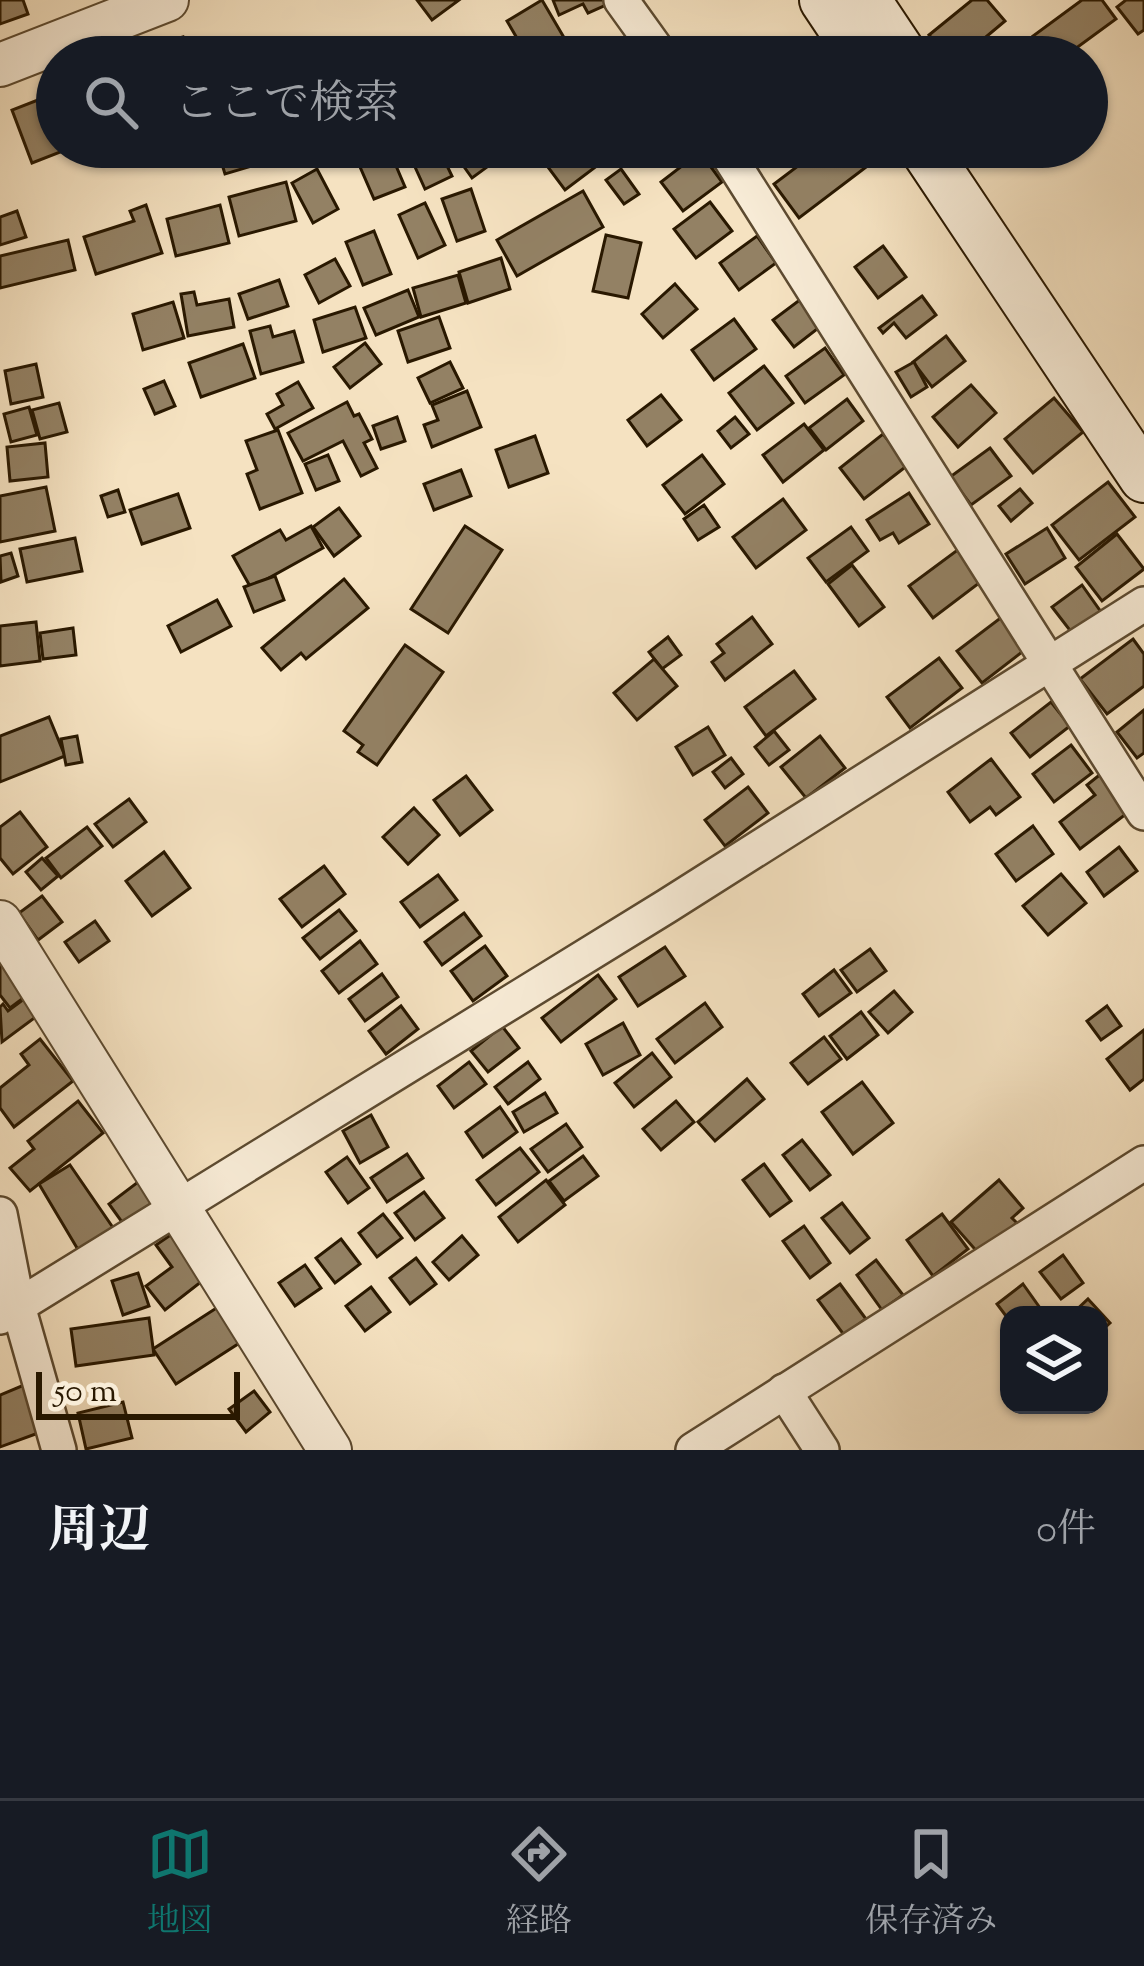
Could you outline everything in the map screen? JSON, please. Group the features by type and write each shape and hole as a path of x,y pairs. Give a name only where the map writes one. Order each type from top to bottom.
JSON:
{"main road":[{"path":"824,0 848,36"},
{"path":"866,0 890,36"},
{"path":"937,168 1144,478"},
{"path":"977,168 1144,423"}],"street":[{"path":"75,36 167,0"},
{"path":"621,0 647,36"},
{"path":"0,65 36,51"},
{"path":"736,168 1144,813"},
{"path":"9,1312 667,906 1144,604"},
{"path":"0,922 330,1450"},
{"path":"693,1450 1144,1163"},
{"path":"0,1214 9,1312 59,1450"},
{"path":"784,1391 822,1450"}],"building":[{"path":"0,0 23,0 28,14 0,24"},
{"path":"417,0 459,0 432,20"},
{"path":"542,0 563,36 516,36 507,21"},
{"path":"553,0 615,1 588,13 583,4 559,15"},
{"path":"972,0 987,0 1005,21 987,36 929,35"},
{"path":"1082,0 1102,0 1116,19 1093,36 1033,36"},
{"path":"1126,0 1144,0 1144,30 1138,34 1117,7"},
{"path":"36,101 36,161 32,163 12,110"},
{"path":"361,168 397,168 405,187 374,199"},
{"path":"416,168 448,168 452,176 425,189"},
{"path":"465,168 486,168 472,178"},
{"path":"549,168 594,168 565,190"},
{"path":"679,168 712,168 722,182 683,211 661,182"},
{"path":"795,168 865,168 799,218 774,184"},
{"path":"317,169 338,209 313,223 292,183"},
{"path":"621,169 639,194 624,204 606,180"},
{"path":"286,182 296,221 239,236 229,197"},
{"path":"471,189 485,231 457,241 442,199"},
{"path":"583,191 603,227 517,276 497,240"},
{"path":"710,202 732,231 696,258 674,229"},
{"path":"425,203 445,245 418,258 399,215"},
{"path":"146,205 162,253 96,274 84,237 134,221 130,211"},
{"path":"220,205 229,243 176,256 167,219"},
{"path":"17,211 26,237 0,245 0,217"},
{"path":"374,231 391,274 363,285 346,242"},
{"path":"606,235 641,243 628,298 593,291"},
{"path":"757,236 776,263 739,290 720,263"},
{"path":"68,240 75,270 0,288 0,256"},
{"path":"883,246 906,277 878,298 855,267"},
{"path":"501,258 510,289 468,303 459,272"},
{"path":"335,259 350,286 319,303 305,275"},
{"path":"458,275 466,303 421,317 413,288"},
{"path":"279,280 288,306 248,319 239,294"},
{"path":"675,284 697,309 663,338 642,314"},
{"path":"408,290 419,317 376,335 364,308"},
{"path":"194,292 197,305 229,299 234,327 188,336 181,294"},
{"path":"809,293 830,319 794,347 773,320"},
{"path":"922,296 936,315 906,338 894,323 883,333 879,328"},
{"path":"173,302 184,338 143,350 133,314"},
{"path":"355,307 366,338 323,352 314,320"},
{"path":"439,317 450,348 408,362 398,331"},
{"path":"734,319 756,349 714,380 692,350"},
{"path":"270,326 273,337 294,331 303,362 261,374 250,331"},
{"path":"946,336 965,361 932,387 913,362"},
{"path":"365,343 381,364 350,388 334,367"},
{"path":"243,344 255,378 201,397 189,363"},
{"path":"825,348 844,375 805,403 786,376"},
{"path":"450,362 463,388 430,403 418,378"},
{"path":"914,362 927,387 911,397 896,372"},
{"path":"36,364 43,397 11,404 5,371"},
{"path":"764,366 793,403 757,430 729,393"},
{"path":"164,381 175,406 155,414 144,389"},
{"path":"298,382 313,408 275,429 267,414 283,405 277,394"},
{"path":"971,385 996,413 958,447 933,417"},
{"path":"467,391 481,427 432,447 424,425 438,420 432,405"},
{"path":"661,395 681,420 647,446 628,420"},
{"path":"1054,398 1083,432 1033,473 1005,439"},
{"path":"847,399 863,421 826,450 809,428"},
{"path":"347,402 372,439 364,443 377,468 361,476 343,441 303,461 288,433"},
{"path":"59,403 67,432 40,439 32,410"},
{"path":"29,407 37,435 11,442 4,414"},
{"path":"397,417 405,441 381,449 373,426"},
{"path":"735,417 749,434 731,448 718,431"},
{"path":"804,424 824,450 783,482 763,455"},
{"path":"278,430 302,493 260,509 247,474 257,470 246,441"},
{"path":"883,434 908,465 864,499 840,468"},
{"path":"535,436 548,473 509,487 496,450"},
{"path":"45,443 48,477 10,481 7,447"},
{"path":"990,448 1011,476 971,505 950,477"},
{"path":"328,455 339,481 316,490 305,464"},
{"path":"702,455 724,484 685,514 663,485"},
{"path":"461,470 471,496 434,510 424,484"},
{"path":"1108,482 1135,517 1079,560 1052,525"},
{"path":"46,487 55,531 0,542 0,496"},
{"path":"1020,489 1032,503 1011,521 999,506"},
{"path":"118,490 125,512 108,517 101,496"},
{"path":"909,493 929,524 899,543 893,533 880,540 867,520"},
{"path":"178,494 190,528 142,544 130,510"},
{"path":"783,499 806,530 756,568 733,537"},
{"path":"704,505 719,527 698,540 684,519"},
{"path":"339,508 360,536 334,556 313,527"},
{"path":"311,526 323,548 251,588 233,556 280,530 286,540"},
{"path":"465,526 502,550 448,633 411,609"},
{"path":"851,527 868,551 826,582 808,558"},
{"path":"1047,528 1065,558 1025,584 1006,554"},
{"path":"1117,534 1144,569 1102,601 1076,567"},
{"path":"75,538 82,571 27,582 20,549"},
{"path":"967,543 991,574 933,618 909,586"},
{"path":"11,553 18,576 1,582 0,556"},
{"path":"852,565 884,607 859,626 828,584"},
{"path":"275,576 284,600 254,612 244,587"},
{"path":"344,579 368,608 306,659 301,653 281,670 262,648"},
{"path":"1082,585 1101,612 1072,633 1052,607"},
{"path":"217,600 231,626 181,652 168,626"},
{"path":"1011,610 1035,642 982,683 957,651"},
{"path":"752,617 772,644 725,680 712,662 724,653 717,644"},
{"path":"36,622 40,661 0,666 0,626"},
{"path":"73,628 76,655 43,659 40,633"},
{"path":"668,637 681,655 662,669 649,652"},
{"path":"1133,639 1144,654 1144,686 1107,714 1080,679"},
{"path":"405,645 443,672 377,765 358,752 363,745 344,731"},
{"path":"939,658 962,688 910,728 887,697"},
{"path":"654,659 677,686 637,720 614,693"},
{"path":"794,671 815,699 766,736 745,707"},
{"path":"1051,702 1070,726 1030,757 1011,733"},
{"path":"1144,710 1144,753 1137,758 1117,732"},
{"path":"49,717 65,756 0,782 0,736"},
{"path":"708,727 725,755 693,775 676,747"},
{"path":"774,731 789,750 769,765 755,747"},
{"path":"77,736 82,762 66,765 61,739"},
{"path":"820,736 845,768 806,798 781,767"},
{"path":"1071,745 1092,773 1054,802 1033,774"},
{"path":"731,758 743,774 725,788 713,772"},
{"path":"991,759 1020,797 996,815 990,807 970,822 948,792"},
{"path":"1102,773 1130,811 1080,849 1060,822 1095,795 1087,785"},
{"path":"466,776 492,810 460,835 434,800"},
{"path":"748,787 768,813 725,846 705,820"},
{"path":"129,799 146,822 113,847 95,824"},
{"path":"414,808 439,835 408,864 383,837"},
{"path":"20,812 47,847 13,874 0,858 0,827"},
{"path":"1033,826 1053,854 1016,881 996,854"},
{"path":"87,827 102,846 61,878 46,858"},
{"path":"1119,847 1137,871 1104,896 1087,872"},
{"path":"164,852 190,888 152,916 126,881"},
{"path":"42,858 58,876 41,890 26,872"},
{"path":"324,866 345,894 302,927 280,899"},
{"path":"1061,874 1086,903 1048,935 1023,906"},
{"path":"438,875 457,900 420,927 401,902"},
{"path":"42,896 62,922 38,940 19,913"},
{"path":"339,910 356,931 320,959 303,938"},
{"path":"464,913 481,936 442,965 425,942"},
{"path":"95,921 109,941 79,962 65,942"},
{"path":"360,941 377,964 339,993 322,971"},
{"path":"485,946 507,976 473,1001 451,971"},
{"path":"665,947 685,976 638,1006 619,977"},
{"path":"870,949 886,971 857,992 841,970"},
{"path":"0,961 26,996 10,1008 0,995"},
{"path":"834,970 851,993 819,1016 803,994"},
{"path":"382,974 398,997 365,1021 349,999"},
{"path":"598,975 616,999 561,1042 542,1018"},
{"path":"894,991 912,1012 888,1033 869,1012"},
{"path":"24,999 37,1016 2,1042 0,1007 3,1004 8,1011"},
{"path":"705,1003 722,1027 675,1063 657,1039"},
{"path":"401,1006 418,1029 386,1054 369,1031"},
{"path":"1107,1006 1121,1026 1101,1040 1087,1021"},
{"path":"861,1012 878,1035 847,1059 830,1036"},
{"path":"623,1023 640,1055 603,1075 586,1044"},
{"path":"502,1026 519,1048 488,1072 471,1051"},
{"path":"1144,1030 1144,1079 1130,1090 1107,1059"},
{"path":"824,1037 841,1059 808,1084 791,1063"},
{"path":"40,1039 73,1081 14,1127 0,1108 0,1088 29,1065 21,1054"},
{"path":"652,1053 671,1077 634,1107 615,1083"},
{"path":"469,1062 486,1084 454,1108 438,1086"},
{"path":"528,1062 540,1079 508,1104 495,1087"},
{"path":"747,1079 764,1099 715,1141 698,1122"},
{"path":"862,1082 893,1123 853,1154 822,1112"},
{"path":"545,1093 557,1113 524,1132 513,1112"},
{"path":"78,1101 103,1133 30,1191 10,1168 34,1149 28,1141"},
{"path":"676,1101 694,1122 661,1150 643,1129"},
{"path":"500,1107 517,1132 483,1157 466,1132"},
{"path":"371,1115 388,1147 360,1163 343,1131"},
{"path":"566,1124 582,1147 548,1172 531,1149"},
{"path":"802,1140 830,1175 810,1190 783,1155"},
{"path":"520,1148 539,1172 496,1205 477,1180"},
{"path":"407,1154 423,1178 387,1202 371,1178"},
{"path":"583,1156 598,1176 564,1201 549,1181"},
{"path":"347,1157 369,1188 348,1203 326,1172"},
{"path":"764,1164 791,1201 770,1216 743,1180"},
{"path":"70,1165 116,1232 80,1253 39,1184"},
{"path":"546,1180 565,1205 518,1242 499,1217"},
{"path":"999,1180 1023,1208 1012,1218 1017,1223 980,1255 951,1222"},
{"path":"138,1182 162,1214 132,1236 109,1204"},
{"path":"424,1192 444,1218 415,1240 395,1213"},
{"path":"842,1203 869,1238 850,1253 822,1218"},
{"path":"383,1214 402,1238 377,1257 359,1233"},
{"path":"942,1214 968,1249 933,1276 907,1240"},
{"path":"804,1226 830,1263 810,1278 783,1241"},
{"path":"172,1234 206,1278 165,1310 146,1286 172,1267 156,1245"},
{"path":"462,1236 478,1255 449,1280 433,1262"},
{"path":"341,1239 360,1264 335,1283 316,1258"},
{"path":"1063,1255 1083,1283 1061,1299 1040,1272"},
{"path":"416,1258 436,1284 410,1304 390,1278"},
{"path":"876,1260 903,1295 882,1310 857,1275"},
{"path":"305,1265 321,1288 295,1306 279,1283"},
{"path":"138,1273 149,1306 123,1315 112,1281"},
{"path":"840,1284 866,1319 844,1335 818,1300"},
{"path":"1023,1284 1039,1306 1000,1308 997,1304"},
{"path":"371,1287 390,1312 365,1331 346,1306"},
{"path":"218,1307 241,1342 176,1384 153,1349"},
{"path":"149,1318 154,1355 76,1366 71,1329"},
{"path":"24,1385 41,1432 0,1447 0,1395"},
{"path":"254,1391 270,1412 246,1432 229,1409"},
{"path":"123,1402 132,1438 86,1449 78,1413"}]}
